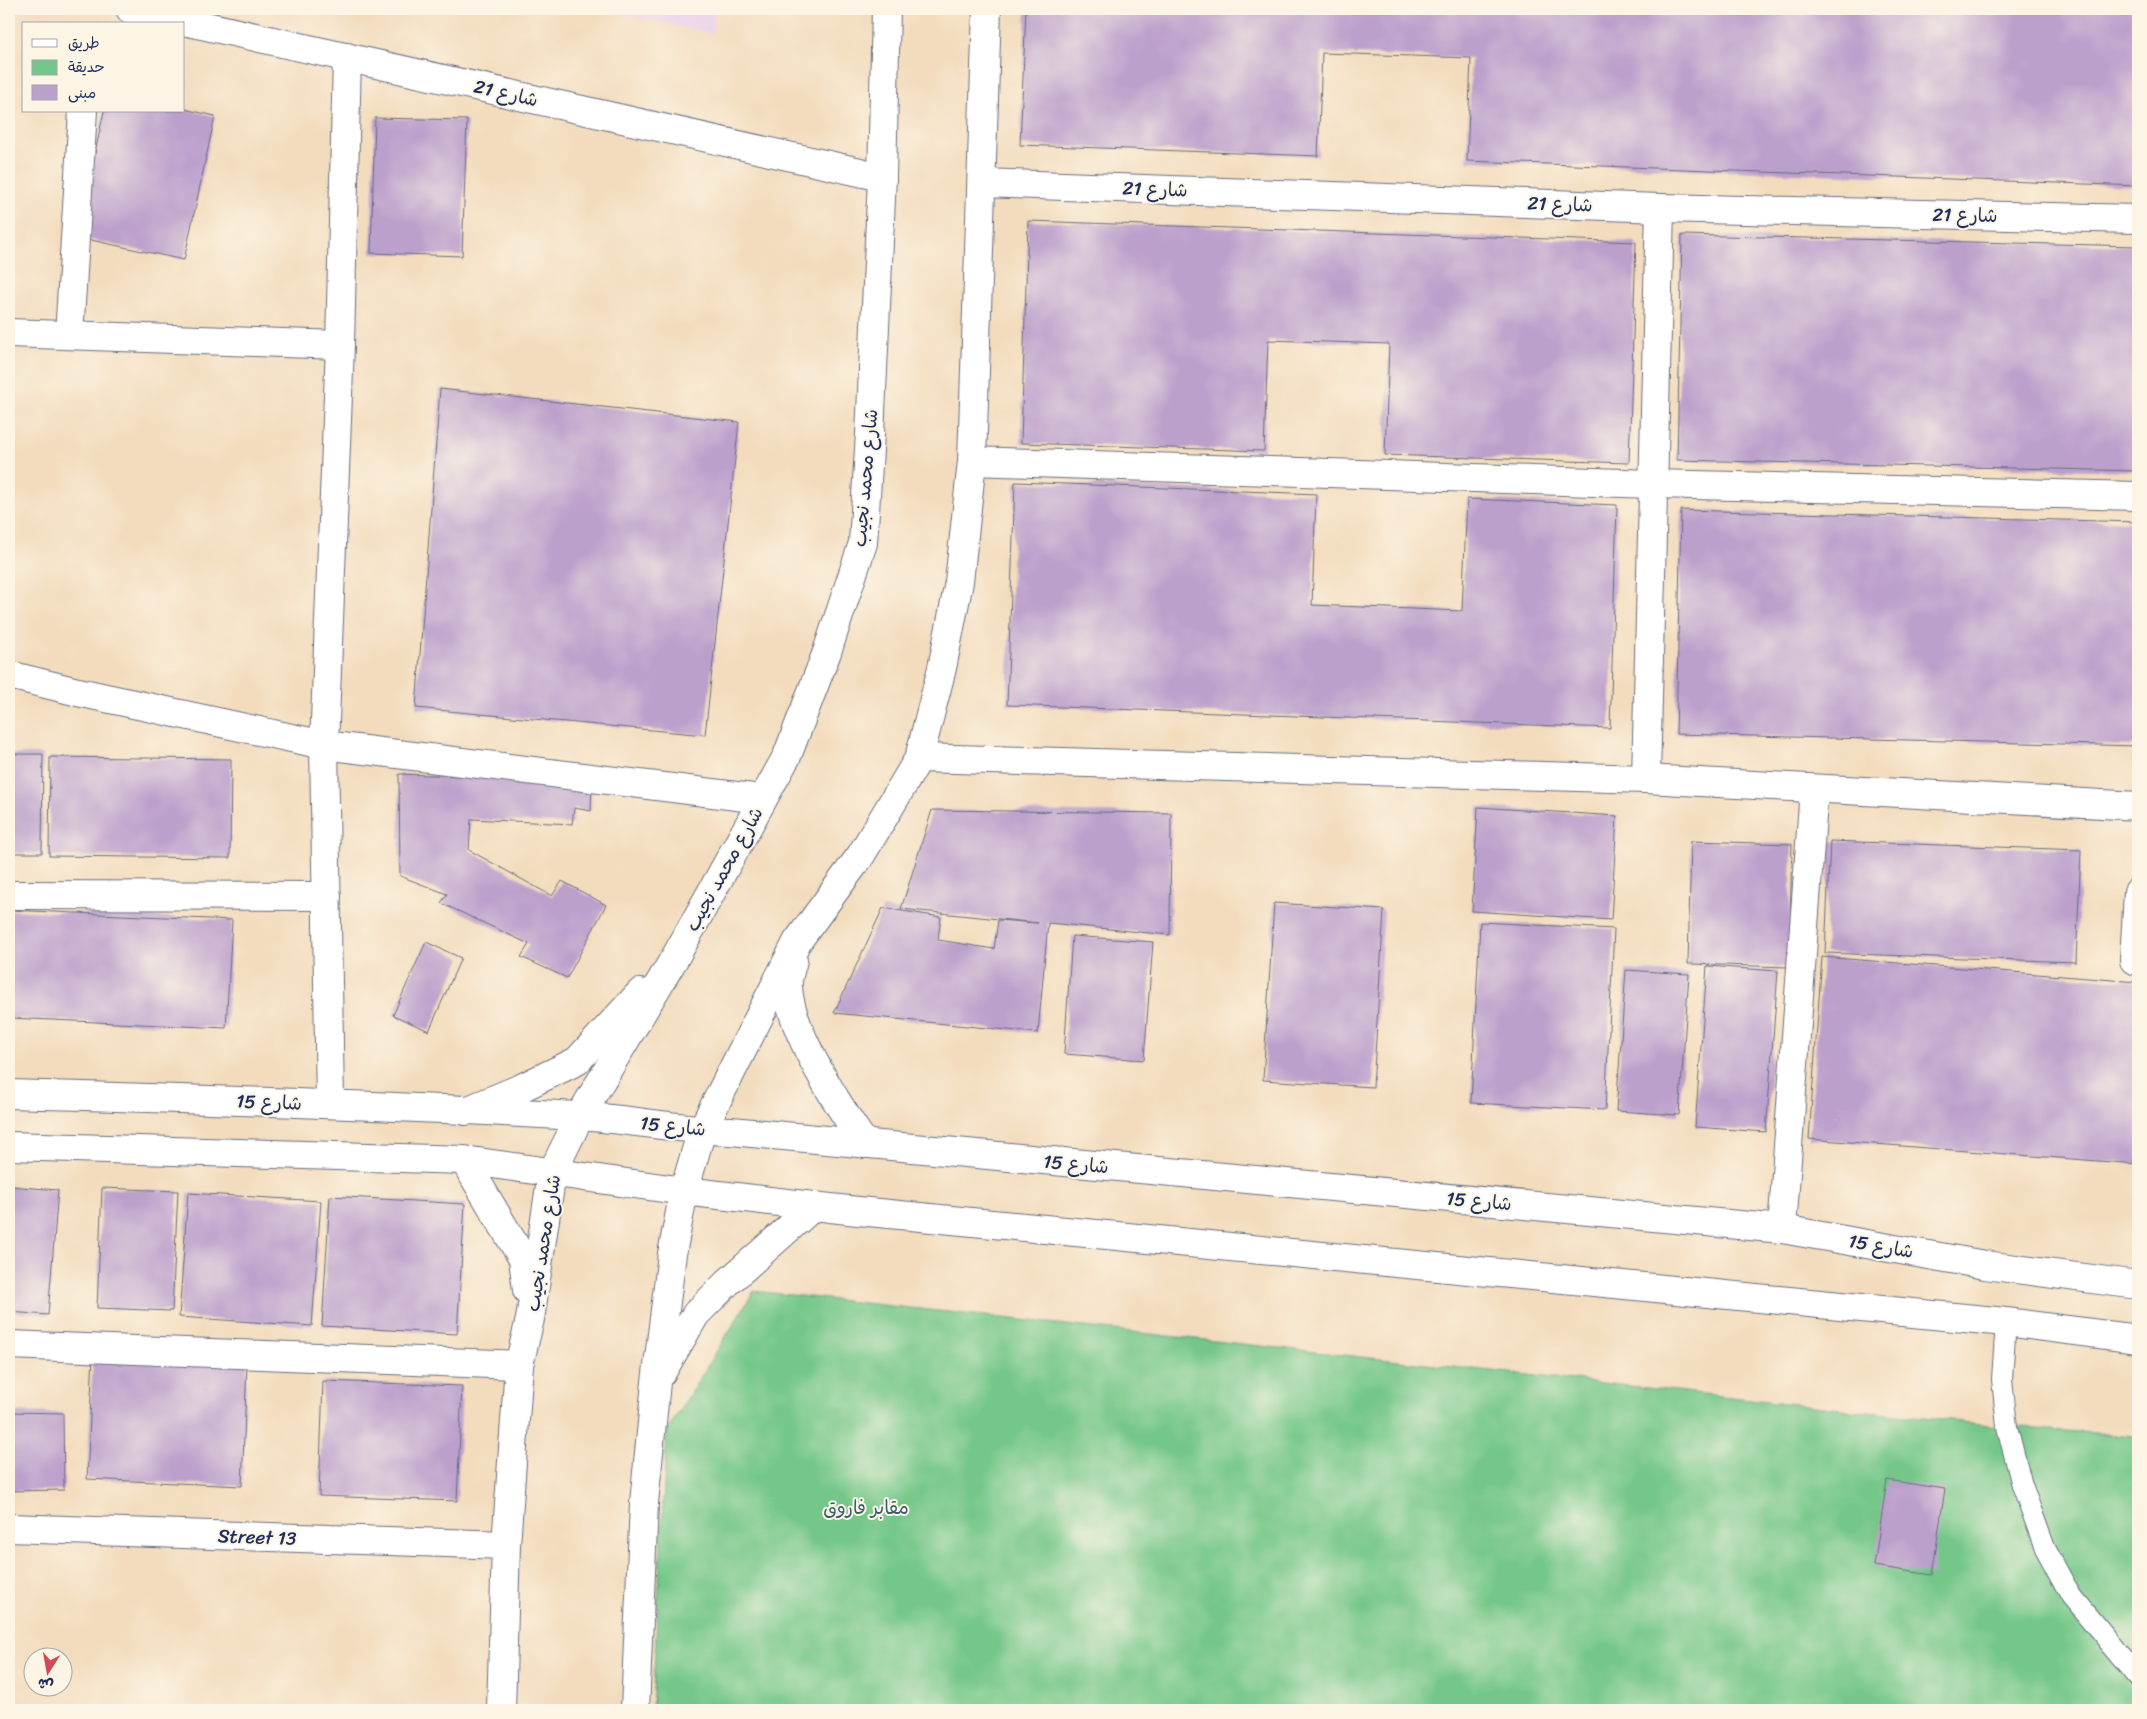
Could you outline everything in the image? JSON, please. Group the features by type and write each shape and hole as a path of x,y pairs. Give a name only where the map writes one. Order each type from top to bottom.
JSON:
{"street":[{"name":"شارع 21","path":"130,9 882,177"},
{"name":"شارع محمد نجيب","path":"501,1710 506,1545 519,1365 530,1319 552,1173 580,1116 677,954 761,799 787,756 827,652 863,543 871,424 882,177 886,9"},
{"path":"635,1710 644,1503 656,1382 672,1254 684,1191 702,1130 797,942 861,855 919,758 942,668 960,582 972,461 987,9"},
{"path":"330,1103 324,745 340,345 347,57"},
{"path":"69,335 83,112"},
{"name":"شارع 21","path":"982,183 1660,208 2138,219"},
{"path":"1646,779 1660,208"},
{"path":"9,333 340,345"},
{"path":"972,461 1653,484 2138,496"},
{"path":"9,675 78,692 324,745 761,799"},
{"path":"919,758 1646,779 2138,806"},
{"path":"1782,1229 1814,789"},
{"path":"2134,960 2138,892"},
{"path":"9,895 327,896"},
{"path":"797,942 788,986 795,1018 830,1091 865,1144"},
{"path":"466,1111 521,1088 577,1061 677,954"},
{"name":"شارع 15","path":"9,1094 330,1103 580,1116 702,1130 731,1131 1782,1229 1985,1265 2138,1285"},
{"path":"9,1146 464,1160 684,1191 814,1206 2006,1322 2138,1339"},
{"path":"464,1160 523,1258 530,1319"},
{"path":"656,1382 696,1314 727,1283 814,1206"},
{"path":"9,1345 519,1365"},
{"name":"Street 13","path":"9,1528 506,1545"}],"lane":[{"path":"2006,1322 2002,1380 2007,1427 2022,1485 2045,1548 2071,1596 2138,1677"}],"shaded area":[{"path":"598,9 714,9 713,34"}],"green space":[{"name":"مقابر فاروق","path":"754,1291 2007,1427 2138,1436 2138,1710 652,1710 667,1431"}],"building":[{"path":"1026,9 2138,9 2138,186 1467,161 1471,58 1322,53 1318,156 1020,145"},
{"path":"185,109 215,116 184,260 77,237 104,112 185,112"},
{"path":"375,118 467,120 462,256 371,253"},
{"path":"1028,221 1636,242 1629,463 1385,455 1389,344 1268,340 1264,451 1021,443"},
{"path":"1682,235 2138,246 2138,471 1677,460"},
{"path":"440,389 739,422 705,735 416,708"},
{"path":"1015,482 1316,494 1312,605 1462,611 1467,499 1617,505 1610,728 1007,705"},
{"path":"1681,510 2138,522 2138,746 1676,734"},
{"path":"9,754 43,754 42,853 9,853"},
{"path":"50,757 231,759 230,858 49,856"},
{"path":"399,774 592,780 591,811 574,808 572,824 471,819 469,850 552,896 562,881 606,905 567,978 521,957 529,944 441,903 447,894 400,876"},
{"path":"1478,807 1617,816 1611,920 1472,911"},
{"path":"932,810 1171,813 1170,935 1048,923 1038,1033 834,1013 883,908 941,917 938,940 994,949 998,920 1038,923 901,909"},
{"path":"1691,841 1792,844 1789,967 1688,964"},
{"path":"1830,841 2081,850 2076,962 1825,953"},
{"path":"1274,903 1384,910 1373,1087 1263,1080"},
{"path":"9,910 232,920 226,1028 9,1018"},
{"path":"1480,922 1614,929 1605,1110 1471,1103"},
{"path":"1072,936 1153,942 1144,1060 1064,1054"},
{"path":"426,942 461,958 429,1031 393,1015"},
{"path":"1822,957 2138,982 2138,1164 1809,1139"},
{"path":"1707,966 1778,971 1766,1132 1695,1127"},
{"path":"1626,970 1689,974 1679,1115 1616,1111"},
{"path":"9,1186 58,1190 48,1315 9,1312"},
{"path":"102,1188 178,1191 172,1311 97,1308"},
{"path":"188,1193 321,1201 312,1326 179,1317"},
{"path":"330,1196 465,1204 457,1334 322,1326"},
{"path":"93,1356 247,1363 242,1486 87,1479"},
{"path":"323,1381 462,1386 457,1501 319,1496"},
{"path":"9,1412 63,1413 64,1490 9,1491"},
{"path":"1887,1480 1945,1489 1932,1575 1874,1566"}]}
